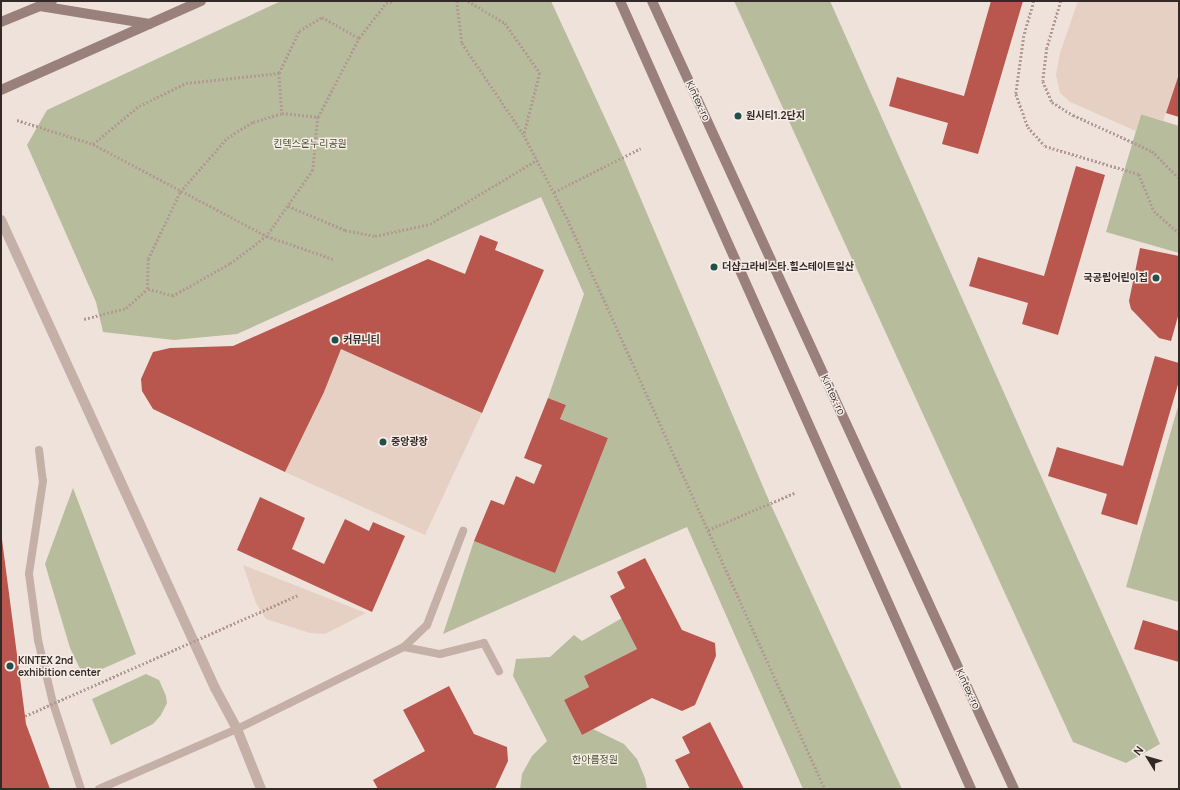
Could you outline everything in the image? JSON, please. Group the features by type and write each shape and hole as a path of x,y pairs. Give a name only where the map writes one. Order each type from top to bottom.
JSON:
{"main road":[{"path":"1,22 52,1"},
{"path":"40,6 56,1"},
{"path":"1,90 201,1"},
{"path":"620,1 971,789"},
{"name":"Kintex-ro","path":"652,1 1014,789"},
{"path":"40,6 150,24"}],"street":[{"path":"1,220 215,688 237,729 261,789"}],"lane":[{"path":"39,450 43,481 29,574 38,640 53,703 81,789"},
{"path":"99,789 237,729 404,647 426,625 463,531"},
{"path":"404,647 440,654 484,643 499,672"}],"path":[{"path":"147,289 173,296 230,264 267,236 313,170 318,117 359,38 386,3 394,1"},
{"path":"457,1 462,43 524,135 554,192 825,789"},
{"path":"468,1 505,23 540,73 524,135"},
{"path":"1034,1 1024,36 1016,94 1028,127 1045,146 1139,174 1154,211 1179,233"},
{"path":"1061,1 1047,48 1042,81 1052,102 1073,115 1152,151 1179,178"},
{"path":"282,113 279,73 299,31 322,17 359,38"},
{"path":"93,144 139,106 186,83 279,73"},
{"path":"84,319 126,308 147,289 148,259 180,192 227,138 253,122 282,113 318,117"},
{"path":"17,120 93,144 180,192 267,236 333,259"},
{"path":"554,192 641,148"},
{"path":"288,206 345,230 374,236 430,224 537,160"},
{"path":"708,530 794,493"},
{"path":"25,716 298,595"}],"green space":[{"name":"킨텍스온누리공원","path":"281,1 551,1 623,157 770,503 902,789 803,789 687,527 443,634 474,541 555,572 608,438 560,419 566,405 548,398 584,294 541,197 237,334 174,340 103,332 96,302 27,145 47,110"},
{"path":"734,1 830,1 1160,744 1126,763 1073,742"},
{"path":"1141,114 1179,126 1179,253 1106,232"},
{"path":"1179,403 1179,602 1126,587"},
{"path":"73,488 136,654 84,677 70,648 45,564"},
{"name":"한아름정원","path":"622,618 637,649 584,676 589,687 564,700 582,735 593,729 624,744 637,759 645,778 647,789 520,789 522,774 532,756 547,741 513,676 516,659 550,657 574,635 582,641"},
{"path":"146,674 159,680 166,696 167,703 161,715 153,724 111,745 92,699"}],"shaded area":[{"path":"1078,1 1179,1 1179,73 1163,121 1141,114 1136,131 1070,102 1060,93 1056,75 1060,53"},
{"name":"중앙광장","path":"341,349 482,413 425,535 285,472"},
{"path":"243,565 366,613 325,634 310,633 266,619 256,603"}],"building":[{"path":"991,1 1023,1 978,154 942,144 948,123 889,106 897,77 964,96"},
{"path":"1179,74 1179,117 1166,113"},
{"path":"1076,166 1105,175 1058,335 1022,324 1028,303 969,286 978,257 1044,276"},
{"path":"480,235 498,242 495,250 544,270 482,413 341,349 324,392 285,472 153,409 142,391 141,379 153,352 170,348 233,346 428,259 465,274"},
{"name":"국공립어린이집","path":"1140,248 1179,256 1179,313 1171,341 1159,338 1131,309 1129,301"},
{"path":"1155,356 1179,363 1179,381 1137,525 1101,514 1107,494 1048,476 1057,447 1123,466"},
{"path":"548,398 566,405 560,419 608,438 555,573 474,541 491,500 504,505 516,476 534,484 542,465 524,458"},
{"path":"260,497 305,518 292,549 324,564 345,519 369,531 373,522 405,536 372,612 237,550"},
{"name":"KINTEX 2nd exhibition center","path":"1,532 26,724 50,789 1,789"},
{"path":"645,558 682,630 715,643 716,656 695,705 682,711 652,698 582,735 564,700 589,687 584,676 637,649 610,596 625,588 617,572"},
{"path":"1143,620 1179,631 1179,662 1134,649"},
{"path":"449,686 474,734 507,747 508,761 495,789 378,789 373,780 425,751 403,710"},
{"path":"710,722 744,789 690,789 675,760 690,753 682,737"}],"place":[{"name":"원시티1.2단지","path":"738,116"},
{"name":"더샵그라비스타.힐스테이트일산","path":"714,267"},
{"name":"국공립어린이집","path":"1156,278"},
{"name":"커뮤니티","path":"335,340"},
{"name":"중앙광장","path":"383,442"},
{"name":"KINTEX 2nd exhibition center","path":"10,666"}]}
